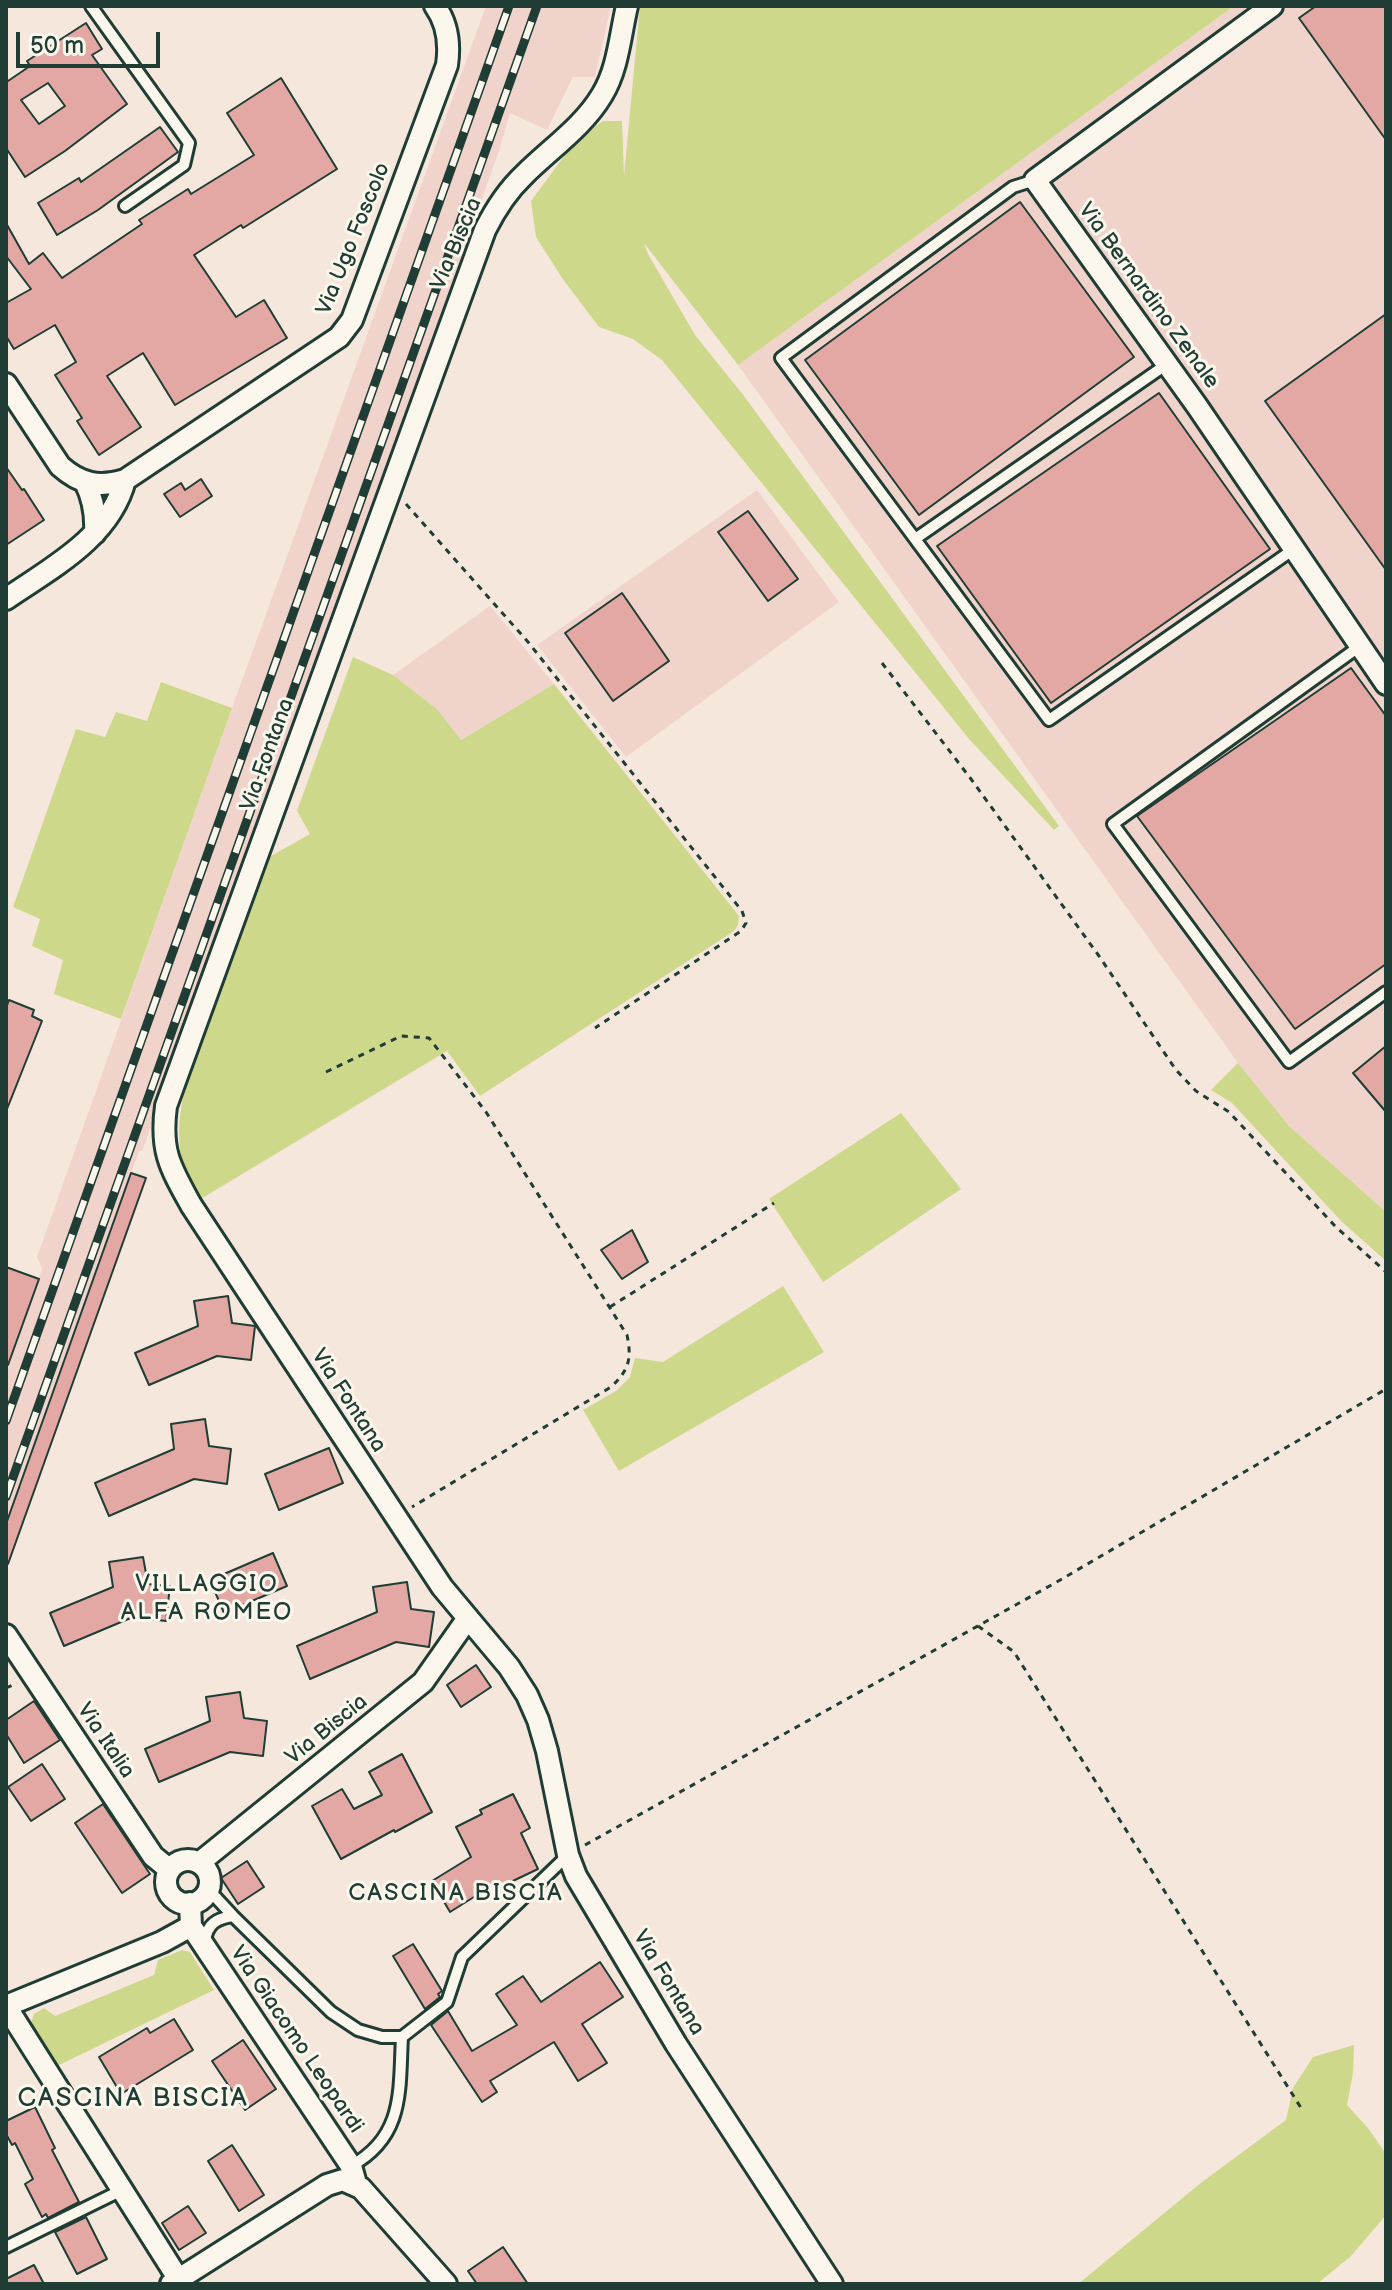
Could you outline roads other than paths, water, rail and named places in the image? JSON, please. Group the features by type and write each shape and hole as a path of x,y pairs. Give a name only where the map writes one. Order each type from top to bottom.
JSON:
{"street":[{"name":"Via Ugo Foscolo","path":"125,480 347,329 447,65 447,32 435,6"},
{"name":"Via Biscia","path":"390,486 485,230 507,193 590,113 603,94 613,73 627,6"},
{"path":"1035,180 1272,6"},
{"name":"Via Bernardino Zenale","path":"1035,180 1167,364 1386,684"},
{"path":"7,387 60,466 71,476 85,482 110,485 125,480"},
{"path":"6,599 73,553 95,533 108,516 125,480"},
{"path":"85,482 91,497 95,533"},
{"name":"Via Fontana","path":"390,486 166,1106 163,1131 166,1155 191,1205 442,1587 509,1667 527,1695 547,1751 568,1855 586,1894 676,2044 832,2284"},
{"name":"Via Biscia","path":"199,1863 423,1682 468,1618"},
{"name":"Via Italia","path":"6,1635 153,1856 170,1870"},
{"path":"186,1860 199,1863 209,1874 208,1889 201,1899 183,1903 171,1896 166,1883 174,1865 186,1860"},
{"path":"190,1903 191,1926 162,1942 6,2006 122,2190 175,2282 327,2185 350,2177"},
{"name":"Via Giacomo Leopardi","path":"191,1926 350,2177 446,2284"}],"lane":[{"path":"91,6 189,143 184,165 125,206"},
{"path":"1035,180 1013,187 781,358 1049,720 1294,549"},
{"path":"915,539 1167,364"},
{"path":"1360,646 1113,824 1289,1062 1386,992"},
{"path":"208,1889 331,2012 358,2030 382,2037 402,2037 447,2002 462,1957 568,1855"},
{"path":"205,1947 206,1932 215,1921 233,1916"},
{"path":"350,2177 388,2134 397,2108 402,2037"},
{"path":"6,2247 122,2190"}],"railway":[{"path":"6,1421 509,6"},
{"path":"6,1497 537,6"}],"district":[{"name":"VILLAGGIO ALFA ROMEO","path":"207,1599"},
{"name":"CASCINA BISCIA","path":"456,1894"},
{"name":"CASCINA BISCIA","path":"133,2099"}]}
